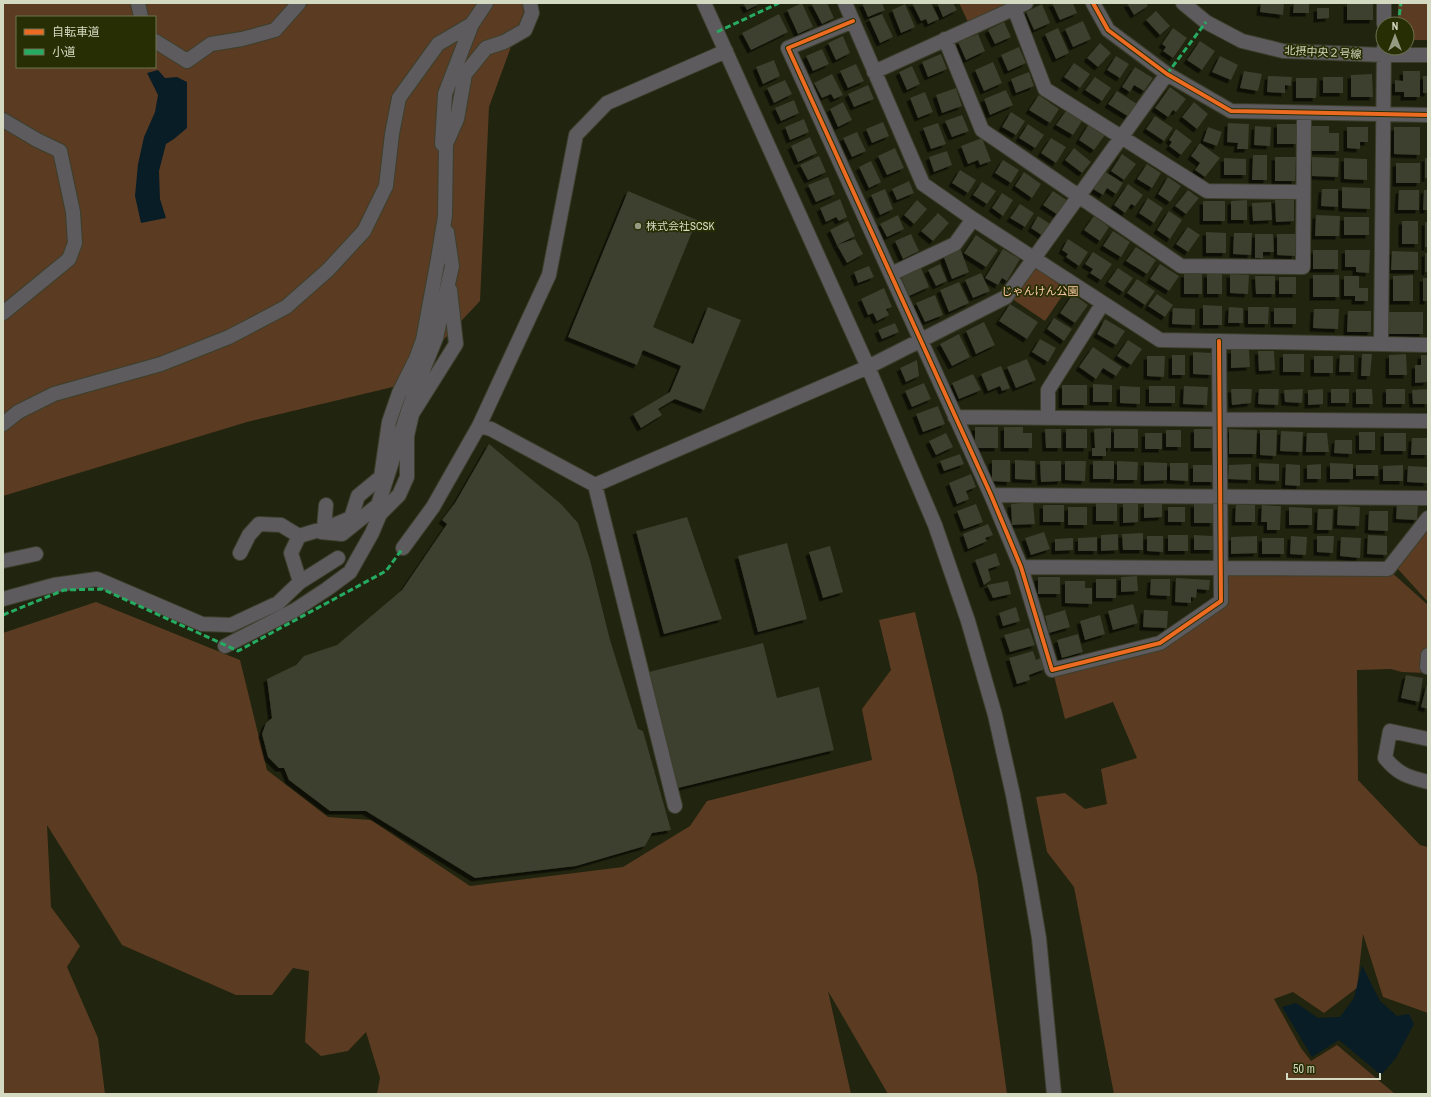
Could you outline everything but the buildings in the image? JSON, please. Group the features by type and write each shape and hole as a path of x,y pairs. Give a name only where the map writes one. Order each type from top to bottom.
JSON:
{"street":[{"path":"138,3 141,16"},
{"path":"156,42 187,61 211,44 242,39 275,30 299,3"},
{"path":"320,530 342,534 378,505 415,390 436,338 452,266 440,177 445,94 472,24 486,3"},
{"path":"240,553 249,535 259,524 281,525 299,536 351,518 358,496 381,478 389,422 399,393 416,359 423,340 445,216 446,144 457,119 465,74 486,48 504,42 525,30 532,13 530,3"},
{"path":"704,3 868,367 935,526 968,621 995,715 1030,884 1039,938 1054,1094"},
{"path":"845,3 923,184 973,219 1160,340 1428,345"},
{"path":"1093,3 1108,30 1167,74 1231,111 1304,114 1428,115"},
{"name":"北摂中央２号線","path":"1183,3 1206,22 1242,41 1283,51 1375,51"},
{"path":"1384,3 1384,16"},
{"path":"874,72 1020,6 1045,89 1207,191 1302,192"},
{"path":"853,21 788,48 955,417 1021,567 1052,670 1160,643 1221,601 1219,341"},
{"path":"3,424 18,412 54,394 161,364 229,337 286,307 328,270 364,231 386,186 392,134 399,98 438,44 472,24"},
{"path":"945,39 982,130 1181,266 1303,267 1302,192 1304,114"},
{"path":"403,548 433,507 479,426 548,275 576,134 607,103 726,51"},
{"name":"北摂中央２号線","path":"1415,54 1428,55"},
{"path":"1381,344 1384,56"},
{"path":"595,485 868,367 1006,297 1167,74"},
{"path":"3,120 37,140 60,151 73,212 75,243 69,259 3,312"},
{"path":"890,274 955,244 973,219"},
{"path":"225,646 295,610 350,572 372,533 380,514 399,495 407,477 407,436 412,414 456,344 449,278"},
{"path":"1048,418 1048,390 1103,303"},
{"path":"955,417 1428,421"},
{"path":"479,426 491,429 595,485 675,806"},
{"path":"990,495 1428,498"},
{"path":"320,530 326,505"},
{"path":"1021,567 1388,569 1428,518"},
{"path":"299,536 291,553 300,582"},
{"path":"3,561 36,554"},
{"path":"3,599 54,585 97,579 202,624 231,625 278,603 300,582 338,558"},
{"path":"1428,655 1428,667"},
{"path":"1428,739 1390,731 1385,758 1395,770 1414,779 1428,782"}],"green space":[{"path":"3,3 527,3 489,107 480,301 401,385 247,422 3,496"},
{"path":"959,3 1014,3 969,24"},
{"path":"1398,3 1428,3 1428,40 1415,40 1415,16 1398,16"},
{"name":"じゃんけん公園","path":"1033,258 1071,283 1045,321 1011,298"},
{"path":"1428,530 1428,602 1397,568"},
{"path":"1222,570 1389,570 1428,605 1428,649 1426,673 1402,672 1391,669 1357,670 1358,780 1420,845 1428,847 1428,1013 1383,997 1363,934 1357,988 1324,1013 1293,992 1274,999 1301,1048 1311,1061 1337,1045 1395,1094 1114,1094 1074,887 1047,852 1036,797 1065,793 1085,809 1107,804 1101,769 1137,758 1113,702 1065,719 1053,672 1162,646 1222,602"},
{"path":"96,602 240,660 267,770 328,817 371,820 470,886 623,867 690,826 707,801 872,760 862,709 891,670 879,620 915,612 977,875 1007,1094 888,1094 828,991 851,1094 377,1094 380,1078 366,1032 348,1051 321,1056 305,1042 309,971 293,968 272,995 236,995 122,945 47,825 51,907 80,946 67,967 98,1038 105,1094 3,1094 3,633"}],"water":[{"path":"158,70 165,78 177,77 187,82 187,128 166,144 159,171 160,199 166,218 141,223 135,196 138,164 144,137 155,112 158,95 147,73"},
{"path":"1362,965 1380,1001 1397,1016 1409,1014 1414,1024 1396,1058 1381,1075 1339,1040 1312,1057 1282,1007 1296,1003 1318,1018 1340,1017 1354,998"}],"marked path":[{"path":"717,32 779,3"},
{"path":"1399,16 1401,3"},
{"path":"1167,74 1206,22"},
{"path":"3,615 64,590 102,589 238,651 386,571 403,548"}],"cycle path":[{"path":"1093,3 1108,30 1167,74 1231,111 1428,115"},
{"path":"853,21 788,48 991,495 1021,567 1052,670 1160,643 1221,601 1219,341"}],"place":[{"name":"株式会社SCSK","path":"638,226"}]}
